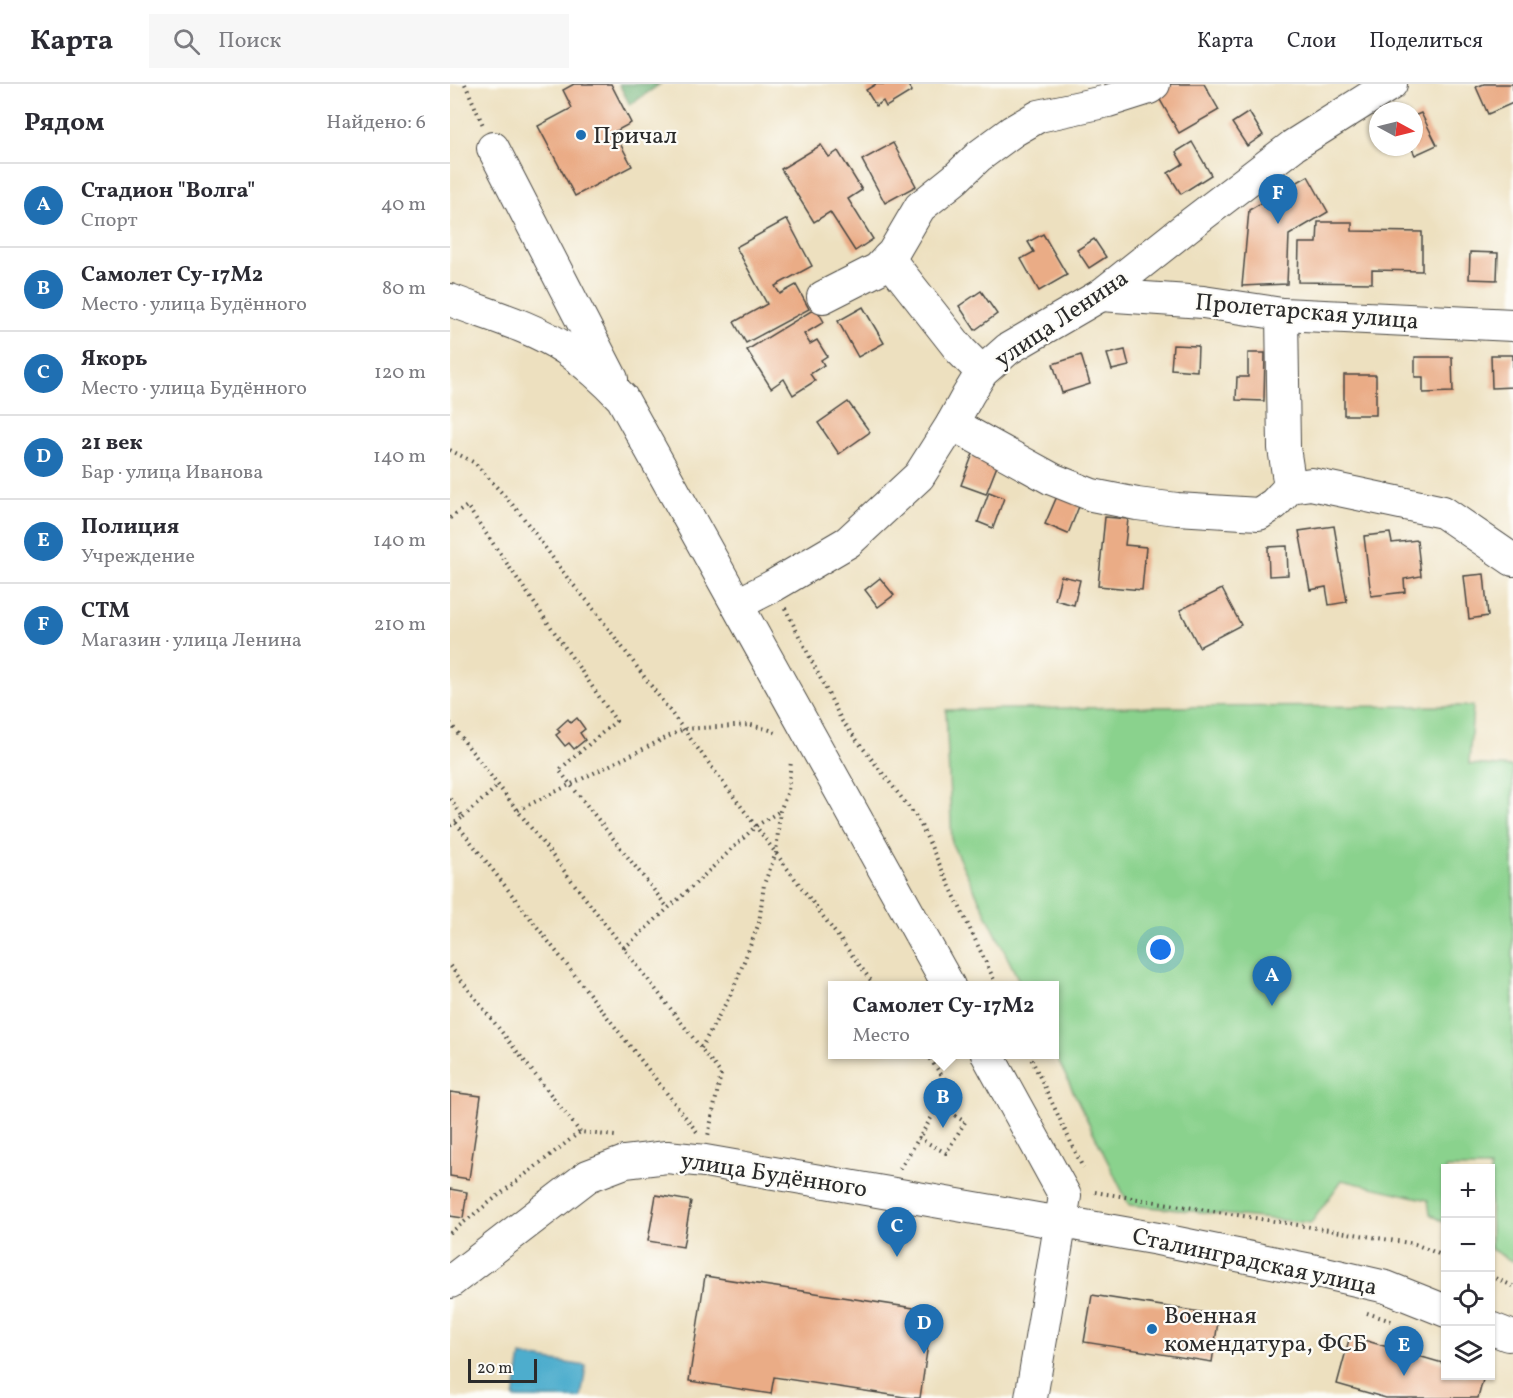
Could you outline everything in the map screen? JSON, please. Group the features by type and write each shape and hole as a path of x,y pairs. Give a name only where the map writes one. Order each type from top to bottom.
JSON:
{"street":[{"path":"823,297 878,269 893,253 920,207 956,179 979,156 1013,131 1039,116 1108,101 1149,88 1154,84"},
{"name":"улица Ленина","path":"738,604 848,542 919,476 982,372 1008,349 1101,295 1294,145 1391,84"},
{"path":"493,148 622,398 946,981"},
{"path":"888,258 961,351 982,372"},
{"name":"Пролетарская улица","path":"1101,295 1203,302 1282,314 1513,325"},
{"path":"450,300 533,332 564,348 594,369 622,398"},
{"path":"1282,314 1284,448 1290,487"},
{"path":"952,424 1052,479 1092,495 1177,509 1259,514 1274,504 1290,487 1311,484 1443,512 1513,560"},
{"path":"990,1059 1065,1196 1030,1398"},
{"name":"улица Будённого","path":"450,1282 588,1176 625,1162 706,1153 1043,1220 1062,1221"},
{"name":"Сталинградская улица","path":"1062,1221 1386,1287 1441,1309"}],"path":[{"path":"465,84 493,148"},
{"path":"450,450 475,463 519,512 871,981"},
{"path":"450,518 467,506 616,721 560,770 668,908"},
{"path":"773,586 842,722 918,819 995,981"},
{"path":"450,723 721,1074 706,1153"},
{"path":"518,810 684,729 751,724 786,738"},
{"path":"701,1048 732,992 759,923 764,884 776,853 780,811 788,791 793,752"},
{"path":"450,826 499,785"},
{"path":"450,799 463,817"},
{"path":"624,948 756,826 780,811"},
{"path":"456,823 706,1153"},
{"path":"450,966 580,1132"},
{"path":"930,1059 958,1097 949,1112"},
{"path":"898,1172 939,1105 965,1122 946,1153 919,1138"},
{"path":"1095,1192 1415,1244 1441,1255"},
{"path":"1495,1278 1513,1286"},
{"path":"1357,1310 1402,1324"}],"green space":[{"path":"619,84 660,84 630,105"},
{"path":"1473,706 1469,764 1513,767 1513,1262 1495,1251 1495,1164 1441,1164 1441,1221 1430,1214 1428,1200 1342,1180 1311,1223 1129,1205 1057,1059 1059,981 1019,981 952,844 946,710"}],"water":[{"path":"521,1356 586,1366 581,1398 514,1398"}],"building":[{"path":"574,84 611,84 631,123 614,132 632,166 575,196 538,126 572,108 563,90"},
{"path":"876,84 907,84 912,91 886,107 883,101 876,106 866,90"},
{"path":"1167,84 1204,84 1219,110 1179,133 1155,91"},
{"path":"1484,84 1513,84 1513,103 1488,114 1476,87"},
{"path":"1249,112 1263,135 1247,146 1232,123"},
{"path":"1423,117 1437,145 1423,151"},
{"path":"1192,142 1211,175 1181,194 1168,173 1183,164 1176,152"},
{"path":"893,143 916,186 885,203 862,160"},
{"path":"821,145 829,157 838,151 862,190 848,199 873,239 855,251 830,212 814,222 781,169"},
{"path":"1308,176 1328,212 1289,235 1287,284 1242,286 1249,210"},
{"path":"787,219 812,266 775,286 780,294 796,285 809,309 746,343 734,322 767,304 736,247"},
{"path":"1318,222 1352,222 1352,231 1422,232 1422,271 1372,270 1372,283 1298,282 1299,243 1317,243"},
{"path":"1043,234 1067,275 1039,291 1021,259 1034,252 1028,242"},
{"path":"1094,239 1106,257 1089,268 1077,250"},
{"path":"1470,252 1498,253 1497,280 1469,279"},
{"path":"981,291 997,314 975,330 959,306"},
{"path":"863,307 884,343 858,357 838,321"},
{"path":"816,308 824,322 804,334 810,344 817,340 827,356 821,360 824,365 810,374 815,381 793,395 784,379 771,388 747,350"},
{"path":"1173,345 1198,346 1197,371 1171,369"},
{"path":"1125,350 1129,366 1112,370 1107,354"},
{"path":"1248,353 1265,353 1264,401 1236,400 1237,377 1248,377"},
{"path":"1081,355 1090,384 1062,393 1053,364"},
{"path":"1491,355 1513,355 1513,387 1492,388"},
{"path":"1415,357 1452,357 1453,392 1423,393 1423,377 1415,377"},
{"path":"1344,375 1376,375 1376,415 1344,415"},
{"path":"848,402 870,432 839,454 818,423"},
{"path":"974,451 999,461 986,494 961,485"},
{"path":"989,492 1004,498 993,528 978,522"},
{"path":"1058,494 1080,504 1068,534 1045,524"},
{"path":"1105,517 1128,519 1125,545 1146,547 1142,590 1098,586"},
{"path":"1334,526 1347,602 1329,605 1326,587 1310,590 1299,531"},
{"path":"1390,533 1392,543 1417,540 1421,576 1404,579 1405,592 1371,596 1364,536"},
{"path":"1287,546 1288,575 1269,576 1268,547"},
{"path":"1484,574 1488,616 1469,619 1464,576"},
{"path":"1061,576 1080,580 1074,605 1055,600"},
{"path":"880,578 894,595 878,607 865,590"},
{"path":"1222,589 1241,625 1199,647 1180,610"},
{"path":"577,718 585,729 580,733 585,740 574,749 569,743 565,746 556,735 560,732 557,729 568,719 571,723"},
{"path":"450,1092 481,1096 469,1179 450,1176"},
{"path":"450,1189 467,1192 463,1218 450,1216"},
{"path":"656,1195 691,1201 683,1247 648,1241"},
{"path":"705,1276 933,1311 920,1398 774,1377 771,1394 689,1381"},
{"path":"1092,1295 1219,1315 1212,1362 1084,1342"},
{"path":"1350,1336 1441,1363 1441,1380 1483,1380 1478,1398 1386,1398 1337,1384"}],"place":[{"name":"Причал","path":"581,135"},
{"name":"CTM","path":"1278,224"},
{"name":"Стадион \"Волга\"","path":"1272,1006"},
{"name":"Самолет Су-17М2","path":"943,1128"},
{"name":"Якорь","path":"897,1257"},
{"name":"Военная комендатура, ФСБ","path":"1152,1329"},
{"name":"21 век","path":"924,1354"},
{"name":"Полиция","path":"1404,1376"}]}
